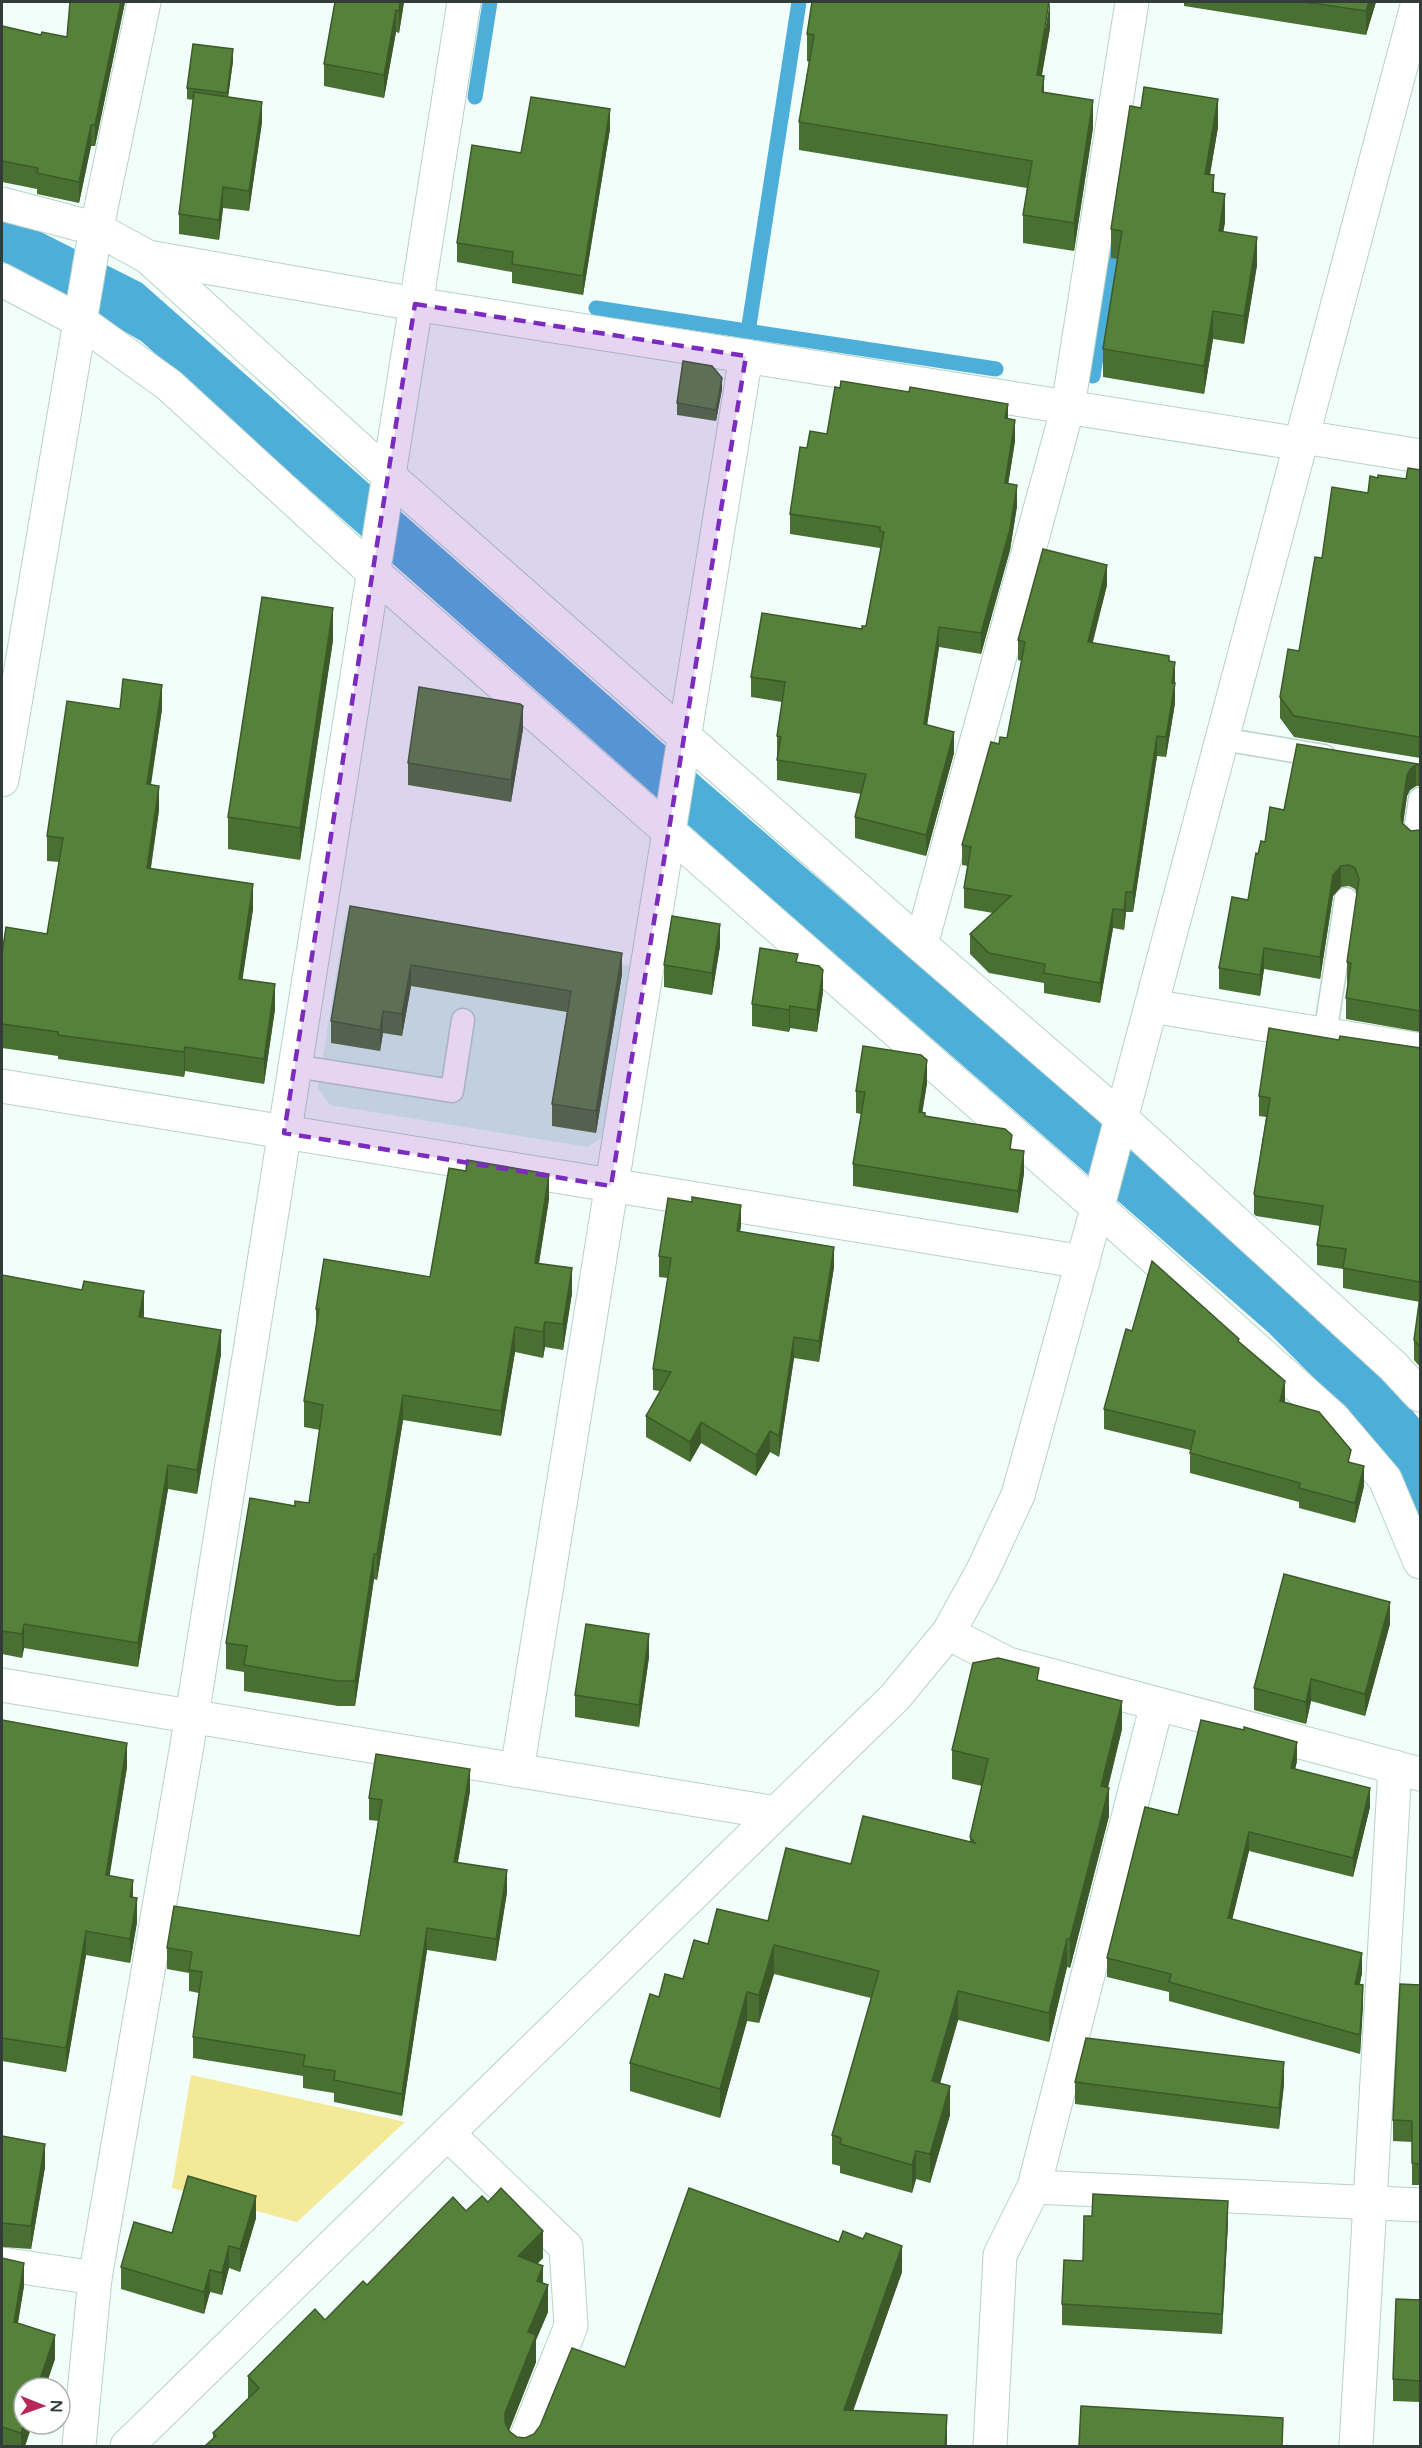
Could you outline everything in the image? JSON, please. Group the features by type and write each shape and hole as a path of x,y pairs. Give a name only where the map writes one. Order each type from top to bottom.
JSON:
{"street":[{"path":"2,780 94,240 144,2"},
{"path":"80,2446 95,2278 192,1716 464,2"},
{"path":"921,945 1068,407 1132,2"},
{"path":"127,2446 895,1697 948,1633 982,1572 1018,1495 1083,1262 1418,2"},
{"path":"2,204 94,240 148,257 415,304 1068,407 1420,456"},
{"path":"148,257 387,483 683,742 921,945 1393,1366 1420,1395"},
{"path":"2,280 81,316 169,385 374,562 1098,1202 1333,1418 1385,1479 1420,1562"},
{"path":"516,1770 746,356"},
{"path":"1151,1006 1420,1050"},
{"path":"2,1086 1083,1262"},
{"path":"948,1633 1008,1664 1408,1771 1369,2202 1356,2446"},
{"path":"2,1685 776,1813"},
{"path":"990,2446 1000,2256 1034,2187 1157,1704"},
{"path":"447,2134 566,2247 571,2326 523,2446"},
{"path":"1034,2187 1420,2205"},
{"path":"2,2264 95,2278"}],"lane":[{"path":"1222,740 1350,760"},
{"path":"1414,839 1420,799"},
{"path":"1325,1035 1346,899"},
{"path":"295,1066 452,1091 463,1020"}],"highlighted area":[{"path":"415,304 746,356 611,1186 284,1133"}],"shaded area":[{"path":"345,920 631,966 603,1136 588,1147 330,1105 318,1088"},
{"path":"191,2075 405,2122 297,2222 172,2188"}],"water":[{"path":"2,220 37,230 142,283 703,779 1226,1231 1403,1399 1420,1420 1420,1520 1404,1484 1361,1425 1268,1332 748,878 141,341 2,261"}],"building":[{"path":"70,2 121,2 95,125 91,125 79,182 37,173 38,168 2,161 2,26 41,35 42,32 67,37"},
{"path":"335,2 400,2 399,11 396,10 384,75 324,64"},
{"path":"812,2 1049,2 1037,75 1044,76 1042,92 1093,100 1074,223 1023,215 1032,161 799,122 814,35 807,34"},
{"path":"1305,2 1369,2 1366,11"},
{"path":"193,44 233,49 227,93 187,88"},
{"path":"1144,87 1218,99 1205,174 1214,175 1212,192 1225,194 1219,231 1257,237 1244,316 1213,311 1204,366 1103,349 1122,231 1111,229 1130,106 1141,108"},
{"path":"194,92 262,102 249,191 223,187 219,220 179,214"},
{"path":"531,97 610,109 583,276 512,264 513,252 457,243 472,145 521,153"},
{"path":"683,361 712,366 722,378 716,410 677,403"},
{"path":"841,381 909,392 910,387 1008,404 1005,418 1015,420 1005,483 1017,485 1010,529 981,633 939,627 924,724 954,732 926,835 855,817 866,774 777,760 781,737 777,736 785,682 751,677 762,613 862,629 862,626 866,626 884,532 880,531 880,527 790,514 800,447 807,448 810,431 827,434 835,387 840,388"},
{"path":"1408,468 1420,470 1420,737 1294,716 1280,697 1288,649 1299,651 1315,557 1322,558 1332,487 1368,493 1370,476 1406,479"},
{"path":"1043,549 1107,565 1088,642 1169,656 1169,661 1175,662 1172,683 1175,683 1166,737 1157,736 1133,892 1126,892 1124,910 1113,909 1100,983 1044,973 1045,964 989,953 970,934 1011,896 964,888 971,847 962,845 991,742 999,744 1000,737 1007,738 1025,642 1018,640"},
{"path":"262,597 333,608 300,828 228,817"},
{"path":"123,679 162,685 147,784 159,786 147,868 253,884 239,979 275,984 264,1059 185,1047 184,1052 58,1035 58,1032 2,1024 2,954 6,927 47,934 63,838 47,836 67,701 120,709"},
{"path":"419,687 523,706 511,780 408,763"},
{"path":"1297,744 1420,764 1410,769 1407,775 1401,816 1402,823 1411,831 1420,829 1420,1011 1346,998 1351,963 1347,962 1359,879 1355,868 1349,865 1341,866 1333,875 1320,957 1264,948 1260,975 1219,968 1232,897 1248,900 1256,853 1258,854 1261,841 1265,842 1270,807 1284,810"},
{"path":"350,906 622,953 596,1111 552,1104 571,991 411,965 402,1014 383,1011 380,1030 331,1021"},
{"path":"672,916 720,924 712,973 664,965"},
{"path":"760,948 798,954 796,962 819,966 823,970 817,1010 790,1006 789,1010 752,1004"},
{"path":"1269,1028 1339,1040 1340,1036 1420,1048 1420,1282 1343,1268 1346,1249 1317,1245 1323,1206 1254,1194 1270,1098 1259,1096"},
{"path":"863,1046 921,1055 927,1060 919,1112 925,1113 925,1116 1005,1129 1012,1135 1010,1149 1024,1151 1018,1191 853,1164 865,1092 856,1091"},
{"path":"467,1160 549,1174 535,1263 572,1268 563,1324 545,1322 543,1332 515,1327 501,1411 403,1395 377,1554 374,1554 355,1681 338,1681 244,1665 247,1646 226,1643 250,1498 295,1506 295,1501 309,1503 323,1405 304,1401 319,1309 316,1309 324,1259 430,1277 449,1168 466,1171"},
{"path":"692,1197 741,1205 737,1231 834,1247 819,1341 794,1337 779,1436 770,1431 756,1455 701,1422 690,1442 646,1416 671,1372 653,1369 671,1258 659,1256 668,1198 692,1202"},
{"path":"1152,1261 1285,1381 1280,1401 1319,1412 1351,1450 1348,1462 1364,1466 1355,1503 1299,1488 1300,1483 1190,1453 1195,1431 1104,1409 1126,1329 1132,1331"},
{"path":"2,1275 82,1290 84,1281 144,1291 139,1317 221,1330 197,1470 168,1465 138,1643 24,1624 22,1634 2,1631"},
{"path":"1420,1296 1420,1347 1414,1340"},
{"path":"1284,1574 1390,1602 1365,1694 1311,1679 1306,1702 1254,1688"},
{"path":"586,1624 649,1634 639,1705 575,1695"},
{"path":"998,1658 1039,1668 1037,1680 1122,1701 1101,1786 1109,1788 1049,2013 958,1991 932,2081 950,2086 930,2154 916,2151 912,2165 840,2144 841,2138 832,2135 879,1971 774,1945 759,1995 747,1992 720,2089 630,2063 650,1994 659,1997 665,1974 683,1979 694,1940 708,1944 717,1909 768,1921 786,1848 851,1864 863,1816 975,1843 970,1837 988,1759 952,1750 973,1663"},
{"path":"2,1720 127,1743 106,1875 133,1880 130,1897 137,1898 130,1939 86,1931 66,2048 2,2038"},
{"path":"1201,1720 1244,1730 1244,1727 1297,1742 1291,1768 1370,1788 1353,1858 1249,1832 1228,1918 1362,1953 1355,1984 1363,1985 1360,2035 1169,1982 1171,1974 1107,1958 1145,1807 1178,1815"},
{"path":"376,1754 470,1769 454,1862 507,1870 496,1939 427,1928 402,2094 334,2080 335,2071 303,2066 305,2055 193,2037 202,1972 189,1970 192,1952 167,1948 174,1906 360,1936 382,1800 369,1798"},
{"path":"1400,1984 1420,1985 1420,2164 1412,2163 1412,2121 1393,2120"},
{"path":"1086,2038 1284,2062 1279,2108 1075,2082"},
{"path":"2,2136 45,2144 31,2226 2,2223"},
{"path":"188,2176 256,2196 240,2249 229,2246 222,2273 210,2270 204,2292 121,2267 134,2222 172,2233"},
{"path":"501,2188 543,2231 518,2256 543,2266 537,2281 548,2285 528,2332 536,2335 505,2413 505,2422 509,2431 517,2437 525,2438 534,2434 540,2426 572,2348 625,2367 689,2188 839,2242 843,2231 863,2239 866,2233 902,2246 844,2410 947,2415 945,2446 205,2446 216,2436 213,2433 259,2388 248,2376 315,2309 325,2320 363,2281 367,2285 453,2197 466,2211 482,2196 488,2202"},
{"path":"1093,2194 1228,2201 1222,2314 1062,2304 1064,2260 1083,2261 1084,2216 1092,2216"},
{"path":"2,2258 24,2263 14,2322 55,2335 41,2376 12,2376 12,2430 2,2427"},
{"path":"1396,2299 1420,2300 1420,2381 1393,2379"},
{"path":"1081,2406 1283,2418 1282,2446 1079,2446"}],"waterway":[{"path":"475,97 490,2"},
{"path":"748,332 799,2"},
{"path":"1093,376 1114,245"},
{"path":"596,308 996,369"}]}
